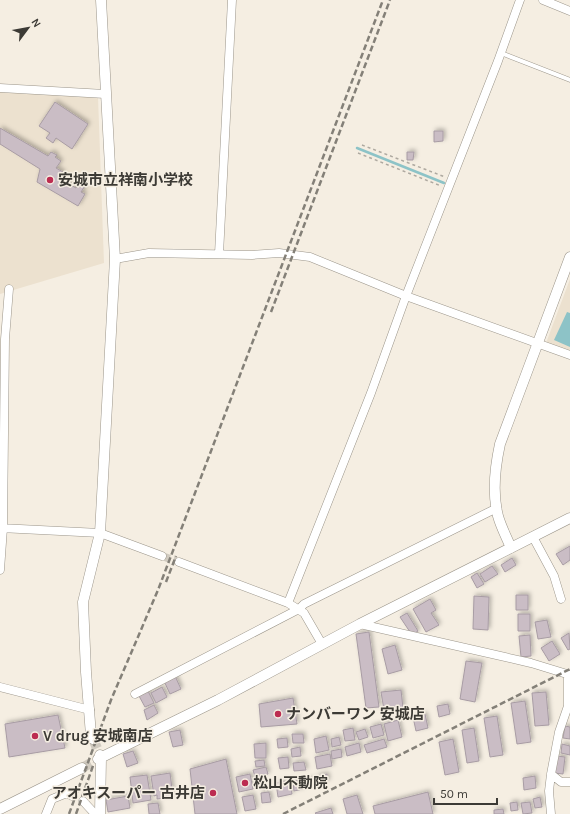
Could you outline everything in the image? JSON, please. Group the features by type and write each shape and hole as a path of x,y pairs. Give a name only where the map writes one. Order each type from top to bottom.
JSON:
{"street":[{"path":"93,739 86,672 83,602 100,533 115,259 101,0"},
{"path":"219,254 232,0"},
{"path":"288,604 371,393 406,296 501,53 520,0"},
{"path":"543,0 570,11"},
{"path":"0,88 105,94"},
{"path":"115,259 149,253 252,255 279,253 310,257 406,296 570,356"},
{"path":"511,548 498,516 495,492 496,463 500,444 538,344 548,312 570,257"},
{"path":"0,570 5,339 10,289"},
{"path":"135,694 299,609 304,604 497,508"},
{"path":"100,814 100,757 218,700 360,624 570,518"},
{"path":"2,528 100,533 162,556"},
{"path":"533,537 554,576 561,599"},
{"path":"179,562 299,609 304,613 322,644"},
{"path":"360,624 531,663 569,675 566,721 551,774 549,792 552,814"},
{"path":"0,688 90,710"},
{"path":"0,809 82,768"},
{"path":"551,774 561,782 570,782"},
{"path":"46,814 52,800 67,793 72,796"},
{"path":"83,802 95,814"}],"lane":[{"path":"501,53 570,80"}],"path":[{"path":"362,145 452,180"},
{"path":"358,153 448,189"}],"shaded area":[{"name":"安城市立祥南小学校","path":"0,91 98,97 104,263 0,294"},
{"path":"570,279 570,351 546,343"}],"water":[{"path":"567,312 570,313 570,347 554,340"}],"building":[{"path":"55,102 88,124 72,149 56,138 53,143 46,138 50,133 39,126"},
{"name":"安城市立祥南小学校","path":"0,128 48,156 51,152 57,155 55,157 61,161 56,168 63,172 60,179 76,188 79,183 85,186 81,192 85,194 78,206 37,182 40,169 0,144"},
{"path":"434,131 443,131 443,141 434,142"},
{"path":"407,152 414,152 413,160 407,160"},
{"path":"570,546 570,560 563,565 556,554"},
{"path":"512,558 516,565 505,572 501,565"},
{"path":"492,566 498,574 485,582 480,574"},
{"path":"477,573 484,584 477,588 471,577"},
{"path":"516,595 528,595 528,610 516,610"},
{"path":"474,596 489,597 488,630 473,629"},
{"path":"430,599 436,610 431,613 439,625 426,632 413,609"},
{"path":"407,613 418,631 412,635 400,617"},
{"path":"518,614 530,614 530,631 518,631"},
{"path":"547,620 551,637 538,639 535,622"},
{"path":"369,632 379,707 366,708 356,634"},
{"path":"569,633 570,649 568,650 561,638"},
{"path":"530,635 531,656 521,657 519,636"},
{"path":"552,641 560,654 549,661 541,648"},
{"path":"395,645 402,670 388,674 382,649"},
{"path":"466,661 482,663 475,702 460,699"},
{"path":"175,676 181,689 170,694 164,681"},
{"path":"162,687 167,697 156,703 151,693"},
{"path":"401,690 403,708 384,710 381,692"},
{"path":"148,691 154,703 145,707 139,696"},
{"path":"546,692 549,725 535,726 532,693"},
{"name":"ナンバーワン 安城店","path":"293,698 297,724 261,727 259,704"},
{"path":"525,701 531,742 517,744 511,703"},
{"path":"448,704 450,714 439,717 437,706"},
{"path":"154,705 158,713 147,720 144,710"},
{"path":"425,714 428,728 416,731 413,717"},
{"name":"V drug 安城南店","path":"58,715 65,748 9,757 5,724"},
{"path":"497,716 503,755 490,757 484,718"},
{"path":"398,720 402,737 388,741 384,724"},
{"path":"381,724 384,735 373,738 370,727"},
{"path":"565,726 570,727 570,739 563,738"},
{"path":"353,728 355,740 345,741 343,730"},
{"path":"474,728 479,761 467,763 462,730"},
{"path":"365,729 368,737 359,740 356,732"},
{"path":"180,730 183,745 173,747 169,732"},
{"path":"292,734 303,734 304,743 293,743"},
{"path":"326,736 329,750 316,753 314,739"},
{"path":"339,737 341,745 332,747 331,739"},
{"path":"287,738 288,747 278,748 277,739"},
{"path":"384,739 387,747 367,753 364,745"},
{"path":"453,739 459,772 445,775 439,742"},
{"path":"266,743 266,758 255,758 254,744"},
{"path":"359,743 361,752 347,756 345,747"},
{"path":"562,744 570,746 570,755 561,753"},
{"path":"300,747 301,756 292,757 291,749"},
{"path":"341,749 342,757 332,759 331,751"},
{"path":"133,751 138,763 127,767 123,754"},
{"path":"330,754 332,766 317,769 315,757"},
{"path":"557,756 565,757 563,774 554,773"},
{"path":"288,757 289,768 280,769 278,758"},
{"name":"アオキスーパー 古井店","path":"226,759 237,814 195,814 190,769"},
{"path":"264,760 265,766 256,767 255,761"},
{"path":"304,762 306,770 294,771 293,763"},
{"path":"266,767 268,774 255,777 253,770"},
{"path":"170,773 173,797 157,799 157,795 154,796 151,776"},
{"name":"松山不動院","path":"250,774 253,789 239,792 236,777"},
{"path":"327,774 328,781 318,783 317,776"},
{"path":"147,775 151,800 133,803 130,777"},
{"path":"535,776 536,788 524,790 523,778"},
{"path":"314,779 315,786 305,787 304,780"},
{"path":"301,780 303,789 294,791 293,781"},
{"path":"290,781 292,794 278,797 276,783"},
{"path":"269,792 271,802 262,803 261,793"},
{"path":"428,792 433,814 375,814 373,806"},
{"path":"253,795 256,809 245,811 242,797"},
{"path":"357,795 363,814 347,814 343,799"},
{"path":"128,796 130,808 108,812 106,800"},
{"path":"540,797 542,807 535,808 533,799"},
{"path":"517,802 518,810 511,811 510,803"},
{"path":"530,802 532,813 523,814 521,803"},
{"path":"158,803 160,814 149,814 148,804"},
{"path":"331,808 333,814 315,813"},
{"path":"503,809 504,814 494,814 494,810"}],"waterway":[{"path":"357,148 444,183"}],"tunnel":[{"path":"162,556 179,562"},
{"path":"93,739 100,755"},
{"path":"82,768 98,759"}],"railway":[{"path":"69,814 111,700 158,590 383,0"},
{"path":"271,312 390,0"},
{"path":"166,582 176,556"},
{"path":"283,814 570,669"},
{"path":"76,814 94,763"}],"place":[{"name":"安城市立祥南小学校","path":"50,180"},
{"name":"ナンバーワン 安城店","path":"278,714"},
{"name":"V drug 安城南店","path":"35,736"},
{"name":"松山不動院","path":"245,783"},
{"name":"アオキスーパー 古井店","path":"213,793"}]}
